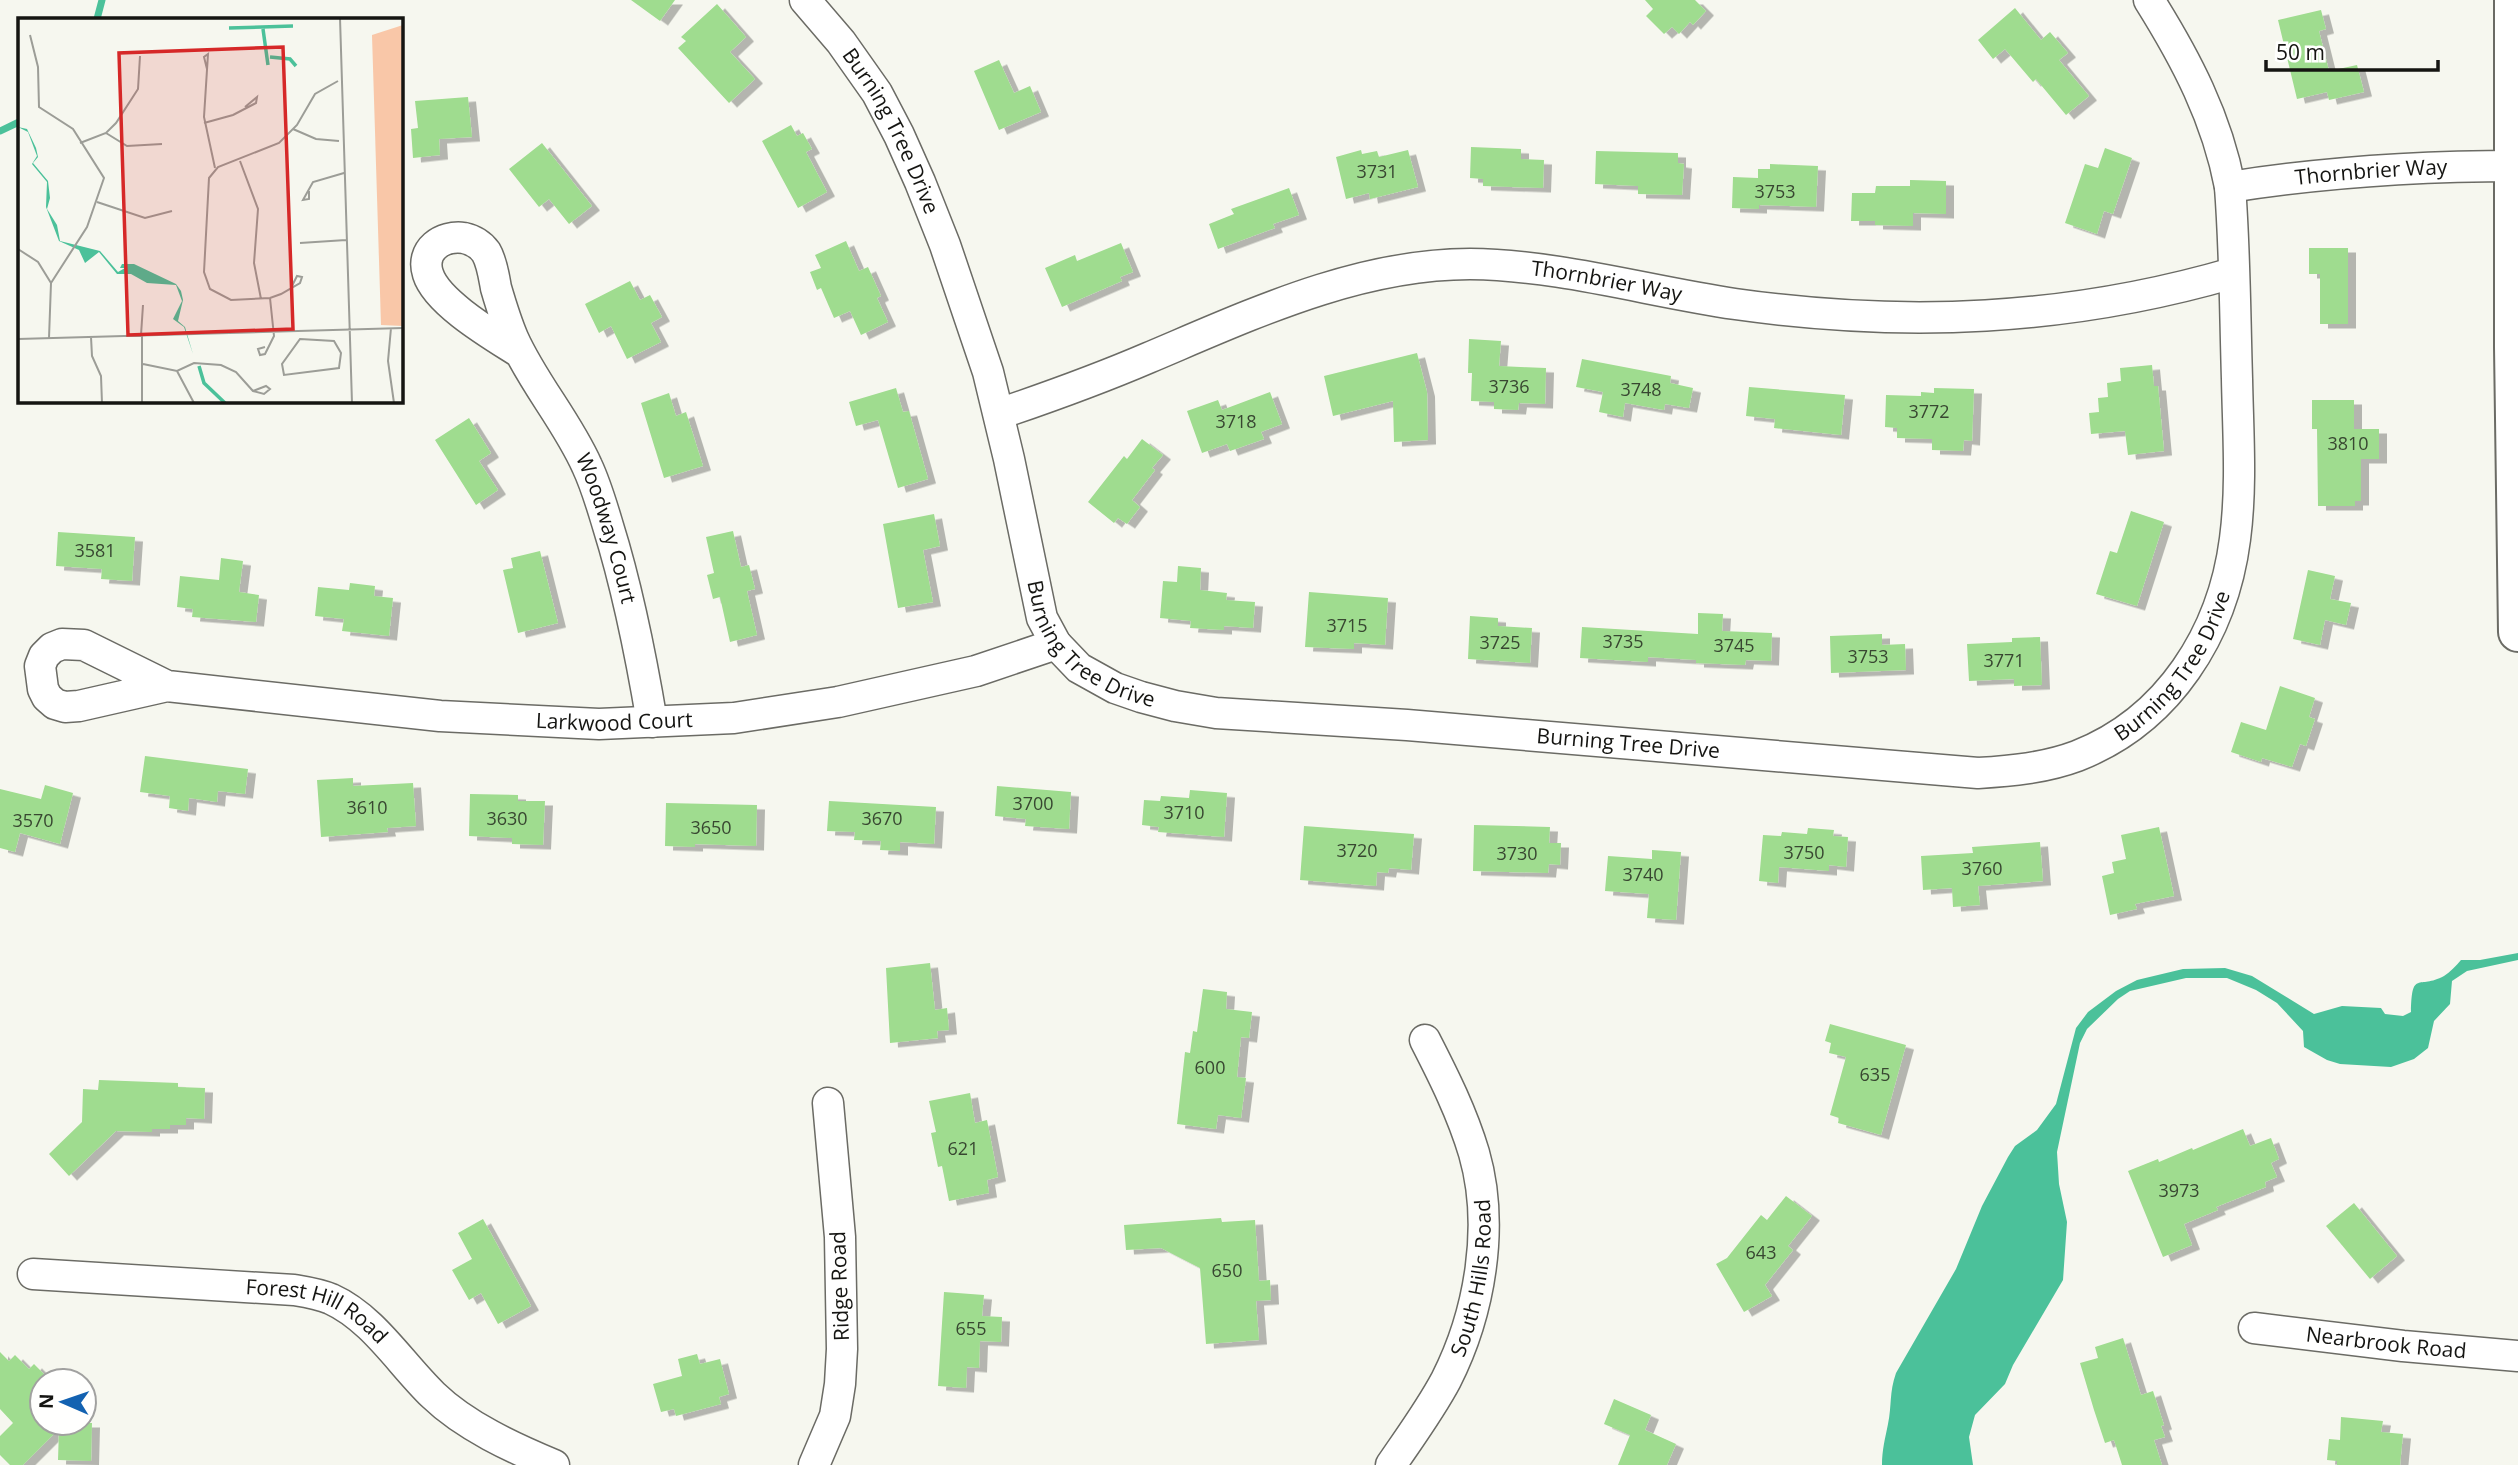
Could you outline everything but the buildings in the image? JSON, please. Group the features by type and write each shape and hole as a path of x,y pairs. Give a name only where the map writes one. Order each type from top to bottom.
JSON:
{"main road":[{"path":"2514,0 2518,632"}],"street":[{"name":"Burning Tree Drive","path":"805,0 877,93 899,135 949,256 973,324 999,414 1042,618 1056,643 1079,668 1115,688 1175,706 1216,713 1557,737 1952,772 2001,771 2061,761 2079,755 2135,722 2170,691 2202,648 2222,597 2235,539 2239,474 2230,187 2224,156 2199,89 2149,0"},
{"name":"Thornbrier Way","path":"2230,187 2367,171 2516,166"},
{"name":"Thornbrier Way","path":"999,414 1073,388 1313,293 1376,276 1435,266 1470,264 1512,267 1562,273 1734,304 1842,316 1913,319 1986,317 2061,310 2133,299 2233,273"},
{"name":"Woodway Court","path":"519,352 566,427 587,467 615,551 633,619 652,722"},
{"name":"Larkwood Court","path":"167,686 440,716 562,723 652,722 734,718 838,702 976,671 1056,643"},
{"name":"South Hills Road","path":"1391,1465 1431,1407 1456,1357 1470,1319 1478,1284 1483,1233 1482,1191 1474,1155 1461,1113 1425,1040"},
{"name":"Ridge Road","path":"814,1465 835,1416 842,1349 840,1237 828,1103"},
{"name":"Forest Hill Road","path":"33,1274 294,1290 331,1299 366,1325 433,1395 456,1413 528,1454 554,1465"},
{"name":"Nearbrook Road","path":"2254,1328 2403,1346 2518,1356"}],"shaded area":[{"path":"2518,953 2518,960 2467,971 2452,981 2450,1004 2434,1021 2428,1048 2414,1059 2391,1067 2340,1064 2327,1060 2304,1047 2303,1031 2277,1003 2256,990 2227,978 2186,978 2130,991 2118,999 2087,1029 2080,1043 2057,1152 2059,1184 2067,1222 2063,1280 2013,1365 2005,1384 1975,1415 1969,1437 1973,1465 1882,1465 1896,1373 1956,1269 1982,1206 2008,1157 2015,1146 2037,1130 2056,1104 2076,1028 2088,1012 2116,991 2137,980 2183,969 2225,968 2252,976 2314,1014 2342,1006 2381,1008 2385,1014 2403,1016 2411,1012 2413,990 2418,983 2444,976 2461,960 2480,960"}],"waterway":[{"path":"97,18 102,0"},
{"path":"0,131 18,122"}]}
